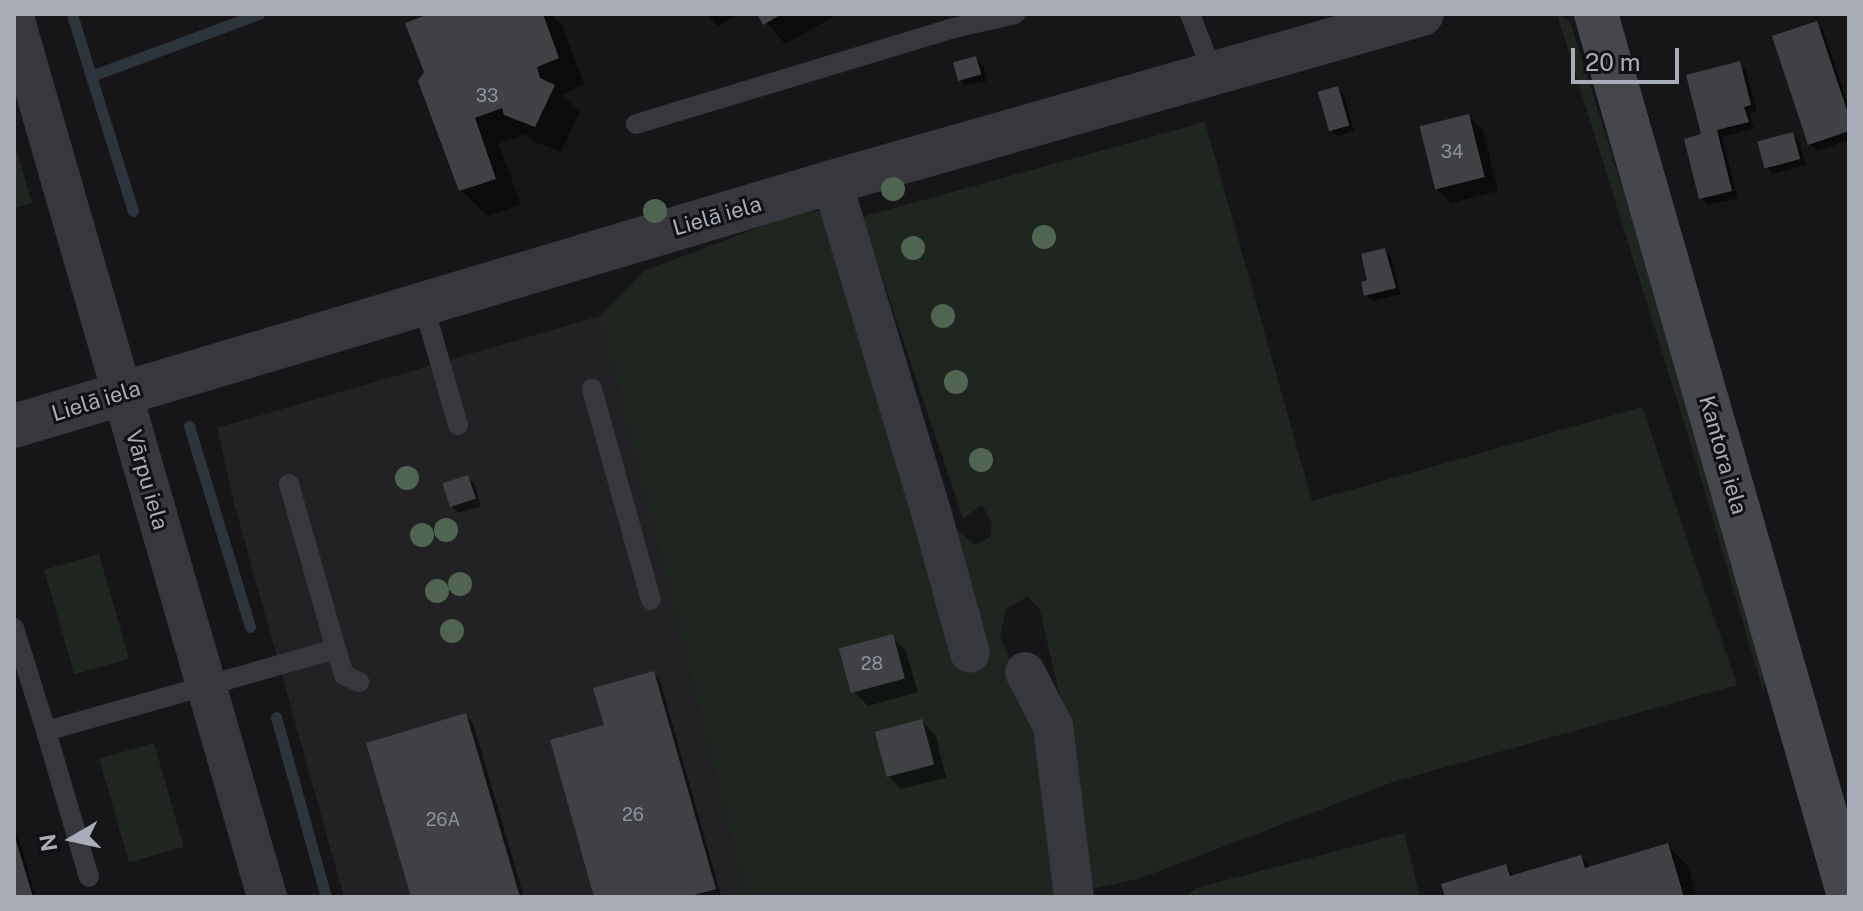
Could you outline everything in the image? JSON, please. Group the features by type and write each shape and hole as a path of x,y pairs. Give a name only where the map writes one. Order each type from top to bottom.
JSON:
{"main road":[{"name":"Kantora iela","path":"1596,14 1849,896"}],"street":[{"name":"Lielā iela","path":"14,426 832,182 1422,14"},
{"name":"Vārpu iela","path":"14,17 267,897"},
{"path":"832,182 970,653"},
{"path":"1025,672 1053,726 1074,897"}],"lane":[{"path":"636,124 950,29 1015,14"},
{"path":"1190,14 1213,73"},
{"path":"423,303 458,425"},
{"path":"592,389 651,600"},
{"path":"289,484 344,675 359,682"},
{"path":"14,628 89,877"},
{"path":"46,731 336,649"}],"shaded area":[{"path":"1557,14 1570,22 1705,449 1767,668 1763,691 1695,458"},
{"path":"1205,122 1312,501 1642,407 1737,685 1396,781 1138,879 1090,889 1071,746 1040,610 1028,596 1006,609 1000,637 1035,719 1035,744 1041,761 1058,897 745,897 600,316 644,271 792,215 822,210 934,533 957,530 975,545 990,537 992,524 982,505 963,518 862,217"},
{"path":"14,141 32,203 14,208"},
{"path":"600,316 745,897 344,897 234,503 217,428"},
{"path":"99,554 129,659 74,674 44,570"},
{"path":"154,743 184,847 129,863 99,759"},
{"path":"1404,833 1420,897 1186,897 1196,888"}],"building":[{"path":"429,14 543,14 559,58 537,67 540,78 555,85 535,127 504,115 502,108 475,118 496,179 459,191 418,81 424,72 405,23"},
{"path":"757,14 782,14 763,25"},
{"path":"1817,21 1849,116 1849,131 1808,145 1772,36"},
{"path":"976,56 981,74 958,81 953,63"},
{"path":"1740,61 1751,105 1744,107 1749,122 1717,130 1732,191 1699,199 1684,139 1701,134 1686,75"},
{"path":"1338,86 1349,125 1329,131 1318,92"},
{"path":"1469,114 1485,177 1435,189 1420,126"},
{"path":"1793,132 1800,159 1765,169 1757,142"},
{"path":"1385,248 1396,288 1364,296 1361,282 1367,280 1361,254"},
{"path":"468,475 476,499 450,507 442,483"},
{"path":"893,634 905,678 851,693 839,648"},
{"path":"654,671 716,889 687,897 594,897 550,740 604,725 593,688"},
{"path":"466,713 520,897 411,897 366,743"},
{"path":"922,719 934,764 887,777 875,732"},
{"path":"15,837 33,897 14,897"},
{"path":"1668,843 1684,897 1445,897 1441,884 1506,864 1510,876 1581,855 1585,868"}],"waterway":[{"path":"72,14 91,76"},
{"path":"133,211 91,76 259,14"},
{"path":"189,426 250,627"},
{"path":"276,717 326,897"}]}
